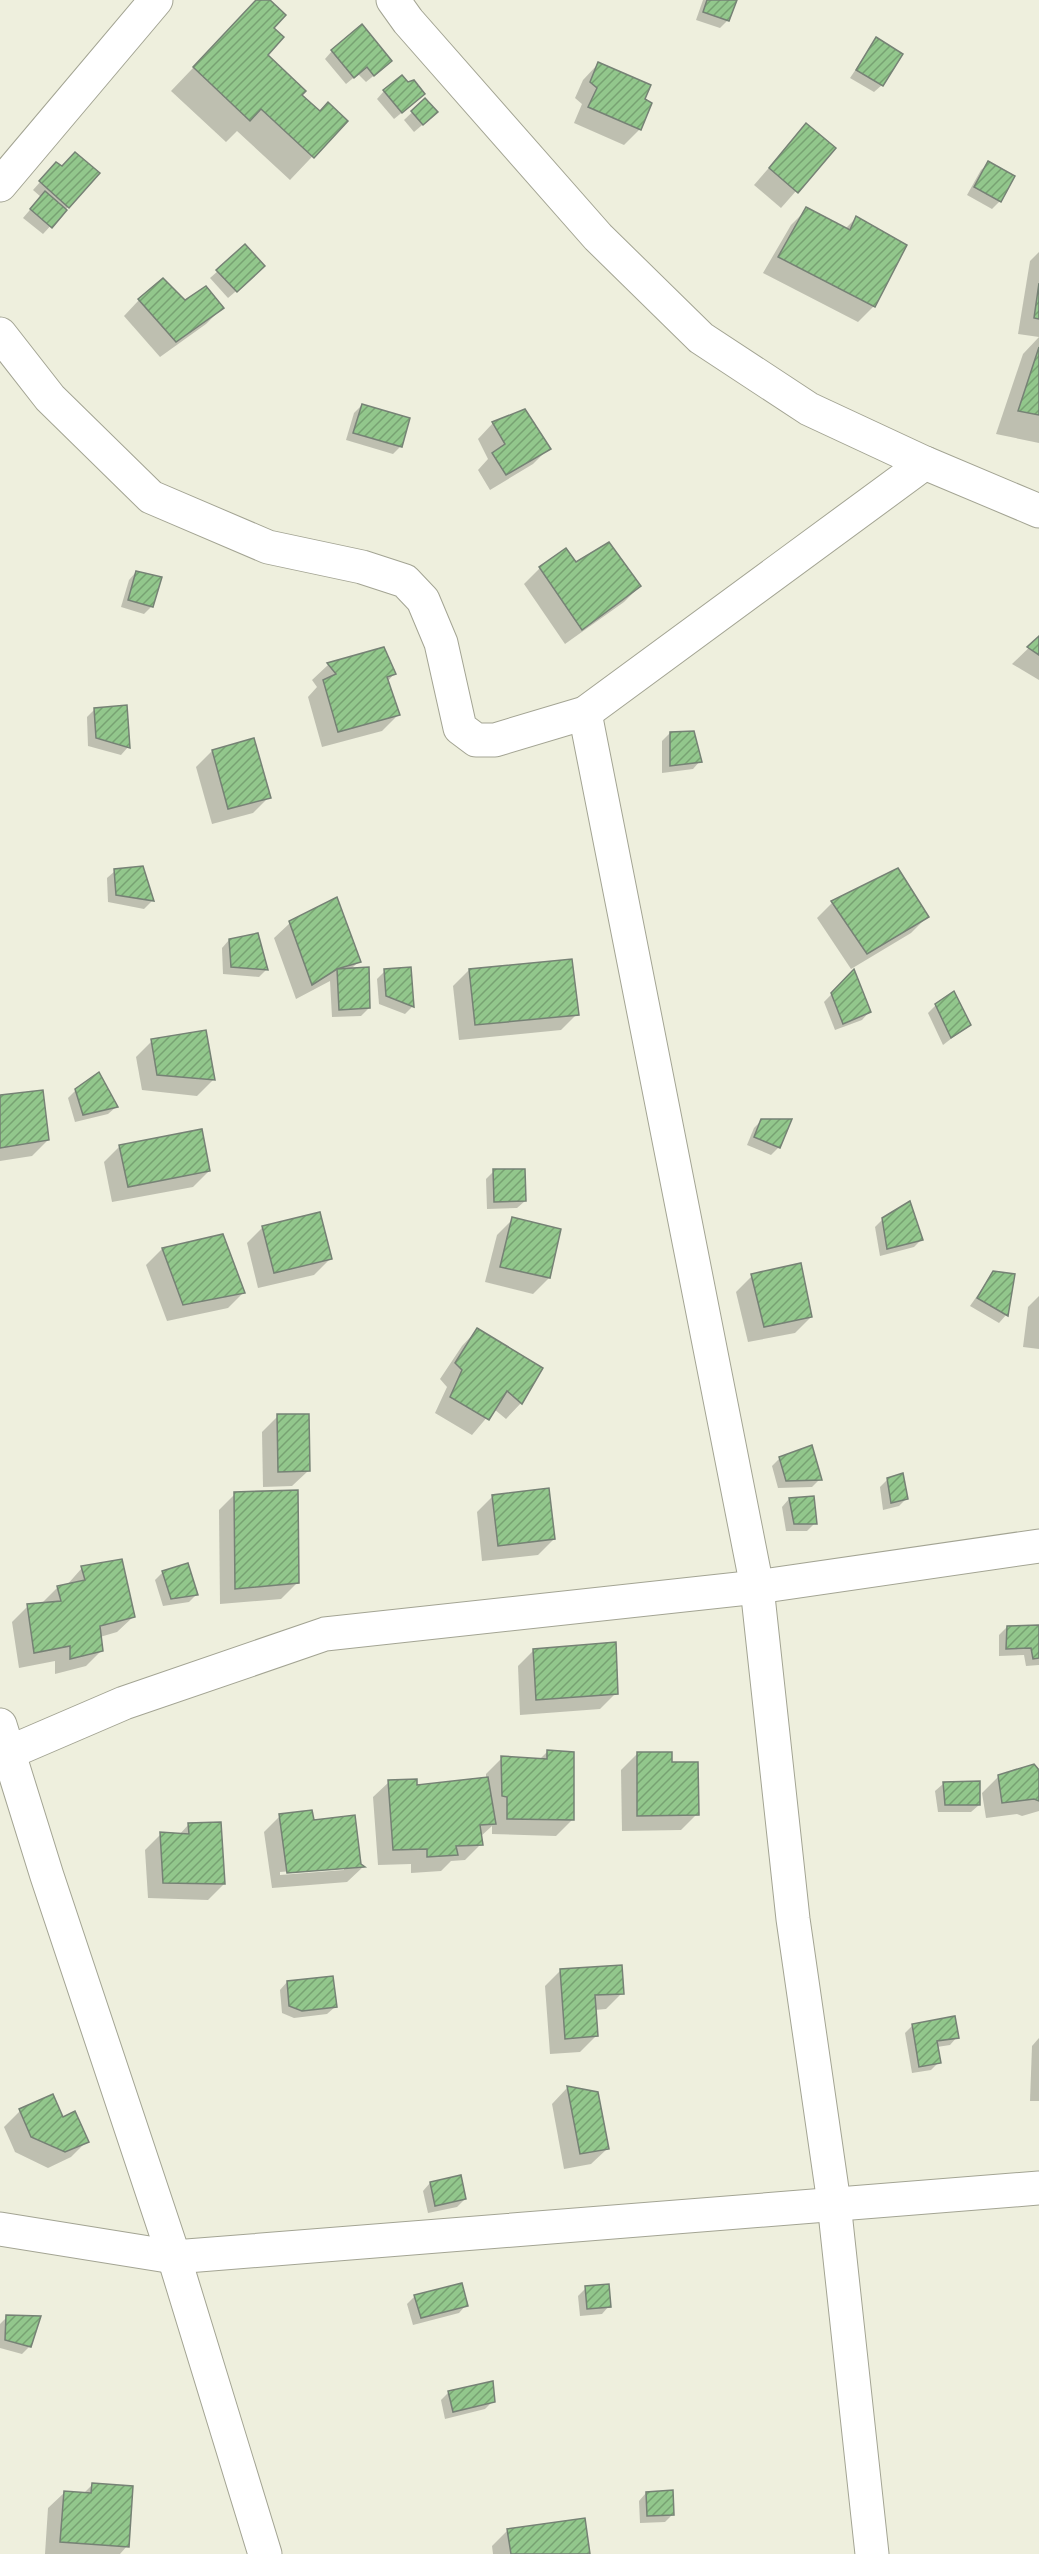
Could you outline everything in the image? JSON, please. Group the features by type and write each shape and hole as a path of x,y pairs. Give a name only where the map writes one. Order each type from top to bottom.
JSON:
{"street":[{"path":"0,185 156,0"},
{"path":"393,0 408,21 598,237 701,338 809,409 925,463 1039,512"},
{"path":"0,334 50,398 150,497 268,547 362,567 405,581 423,600 441,643 460,728 476,740 495,740 585,713 925,463"},
{"path":"585,713 757,1587 793,1919 834,2203 872,2554"},
{"path":"265,2554 174,2257 47,1876 5,1738 124,1704 325,1634 757,1587 1039,1546"},
{"path":"0,2229 174,2257 1039,2188"}],"building":[{"path":"256,0 270,0 286,15 274,28 284,37 268,55 306,91 302,95 320,111 328,102 348,121 314,158 261,109 250,121 193,67"},
{"path":"707,0 737,0 729,21 703,12"},
{"path":"362,24 392,61 374,76 367,67 354,78 331,50"},
{"path":"876,37 903,54 883,86 856,70"},
{"path":"598,62 651,85 645,99 652,103 641,130 588,107 597,88 590,82"},
{"path":"402,75 408,82 414,80 425,94 402,113 383,90"},
{"path":"425,98 438,112 423,125 411,111"},
{"path":"806,123 836,148 798,193 769,168"},
{"path":"75,152 100,173 69,208 39,181 56,162 62,166"},
{"path":"988,161 1015,176 1001,202 974,187"},
{"path":"45,191 67,210 52,228 30,209"},
{"path":"806,207 850,230 856,216 907,245 875,307 778,257"},
{"path":"245,244 265,266 237,292 216,270"},
{"path":"163,278 185,300 206,286 224,308 176,342 138,299"},
{"path":"1039,283 1039,319 1034,318"},
{"path":"1039,347 1039,415 1018,411"},
{"path":"362,404 410,418 402,447 353,433"},
{"path":"525,409 551,449 506,475 492,453 505,444 492,422"},
{"path":"609,542 641,586 582,630 539,567 566,548 576,562"},
{"path":"136,571 162,577 153,607 128,600"},
{"path":"1039,636 1039,655 1027,647"},
{"path":"384,647 396,674 387,677 400,715 338,732 323,680 336,674 327,663"},
{"path":"127,705 130,748 96,738 94,708"},
{"path":"694,731 702,762 670,766 670,732"},
{"path":"254,738 271,798 228,809 212,750"},
{"path":"143,866 154,901 116,895 114,869"},
{"path":"898,868 929,917 867,954 831,901"},
{"path":"337,897 361,962 337,969 312,985 289,921"},
{"path":"258,933 268,970 231,967 229,939"},
{"path":"572,959 579,1015 475,1025 469,969"},
{"path":"369,967 370,1008 339,1010 337,969"},
{"path":"411,967 414,1007 386,996 384,969"},
{"path":"854,969 871,1012 843,1024 831,993"},
{"path":"954,991 971,1025 951,1038 935,1004"},
{"path":"206,1030 215,1080 157,1075 151,1039"},
{"path":"99,1072 118,1107 83,1115 75,1089"},
{"path":"43,1090 49,1140 0,1148 0,1095"},
{"path":"761,1119 792,1119 780,1148 754,1137"},
{"path":"202,1129 210,1171 128,1187 119,1145"},
{"path":"493,1169 525,1169 526,1201 494,1202"},
{"path":"910,1201 923,1240 887,1249 882,1218"},
{"path":"320,1212 332,1259 274,1273 262,1226"},
{"path":"512,1217 561,1229 550,1278 500,1267"},
{"path":"223,1234 245,1293 183,1305 162,1248"},
{"path":"801,1263 812,1317 764,1327 751,1274"},
{"path":"993,1271 1015,1274 1008,1316 977,1298"},
{"path":"477,1328 543,1368 522,1404 507,1391 489,1420 450,1397 462,1370 455,1363"},
{"path":"277,1414 309,1414 310,1471 278,1472"},
{"path":"812,1445 822,1480 786,1481 779,1457"},
{"path":"903,1473 908,1499 891,1503 887,1478"},
{"path":"549,1488 555,1539 498,1546 492,1495"},
{"path":"298,1490 299,1583 235,1589 234,1492"},
{"path":"814,1496 817,1524 794,1524 789,1498"},
{"path":"122,1559 135,1617 100,1626 103,1651 70,1659 70,1646 34,1653 27,1604 61,1601 57,1586 85,1580 81,1566"},
{"path":"188,1563 198,1595 171,1599 162,1571"},
{"path":"1039,1625 1039,1658 1033,1659 1031,1648 1006,1649 1007,1626"},
{"path":"616,1642 618,1694 536,1700 533,1649"},
{"path":"547,1750 574,1752 574,1820 507,1819 507,1797 502,1796 501,1756 547,1759"},
{"path":"637,1752 672,1752 672,1762 698,1762 699,1815 637,1816"},
{"path":"1034,1764 1039,1770 1039,1801 1034,1799 1002,1803 998,1775"},
{"path":"488,1777 496,1824 480,1825 483,1845 456,1846 458,1855 427,1857 427,1849 393,1850 388,1780 417,1779 417,1785"},
{"path":"980,1781 980,1805 945,1805 943,1782"},
{"path":"312,1810 314,1820 355,1815 361,1864 365,1867 287,1873 279,1814"},
{"path":"221,1822 225,1884 163,1883 160,1832 189,1834 188,1823"},
{"path":"622,1965 624,1994 595,1995 598,2036 565,2039 560,1969"},
{"path":"333,1976 337,2007 302,2011 289,2006 287,1981"},
{"path":"955,2016 959,2038 937,2041 941,2063 919,2067 912,2024"},
{"path":"567,2086 598,2092 609,2149 580,2154"},
{"path":"53,2094 63,2117 75,2111 89,2142 65,2152 31,2137 19,2109"},
{"path":"461,2175 466,2199 435,2206 430,2182"},
{"path":"462,2283 468,2306 421,2318 414,2295"},
{"path":"609,2284 611,2307 587,2309 585,2286"},
{"path":"6,2315 41,2316 31,2347 5,2340"},
{"path":"493,2381 495,2402 453,2412 448,2391"},
{"path":"92,2483 133,2486 129,2547 60,2542 64,2491 91,2493"},
{"path":"673,2490 674,2515 647,2516 646,2492"},
{"path":"585,2518 590,2554 511,2554 507,2529"}]}
